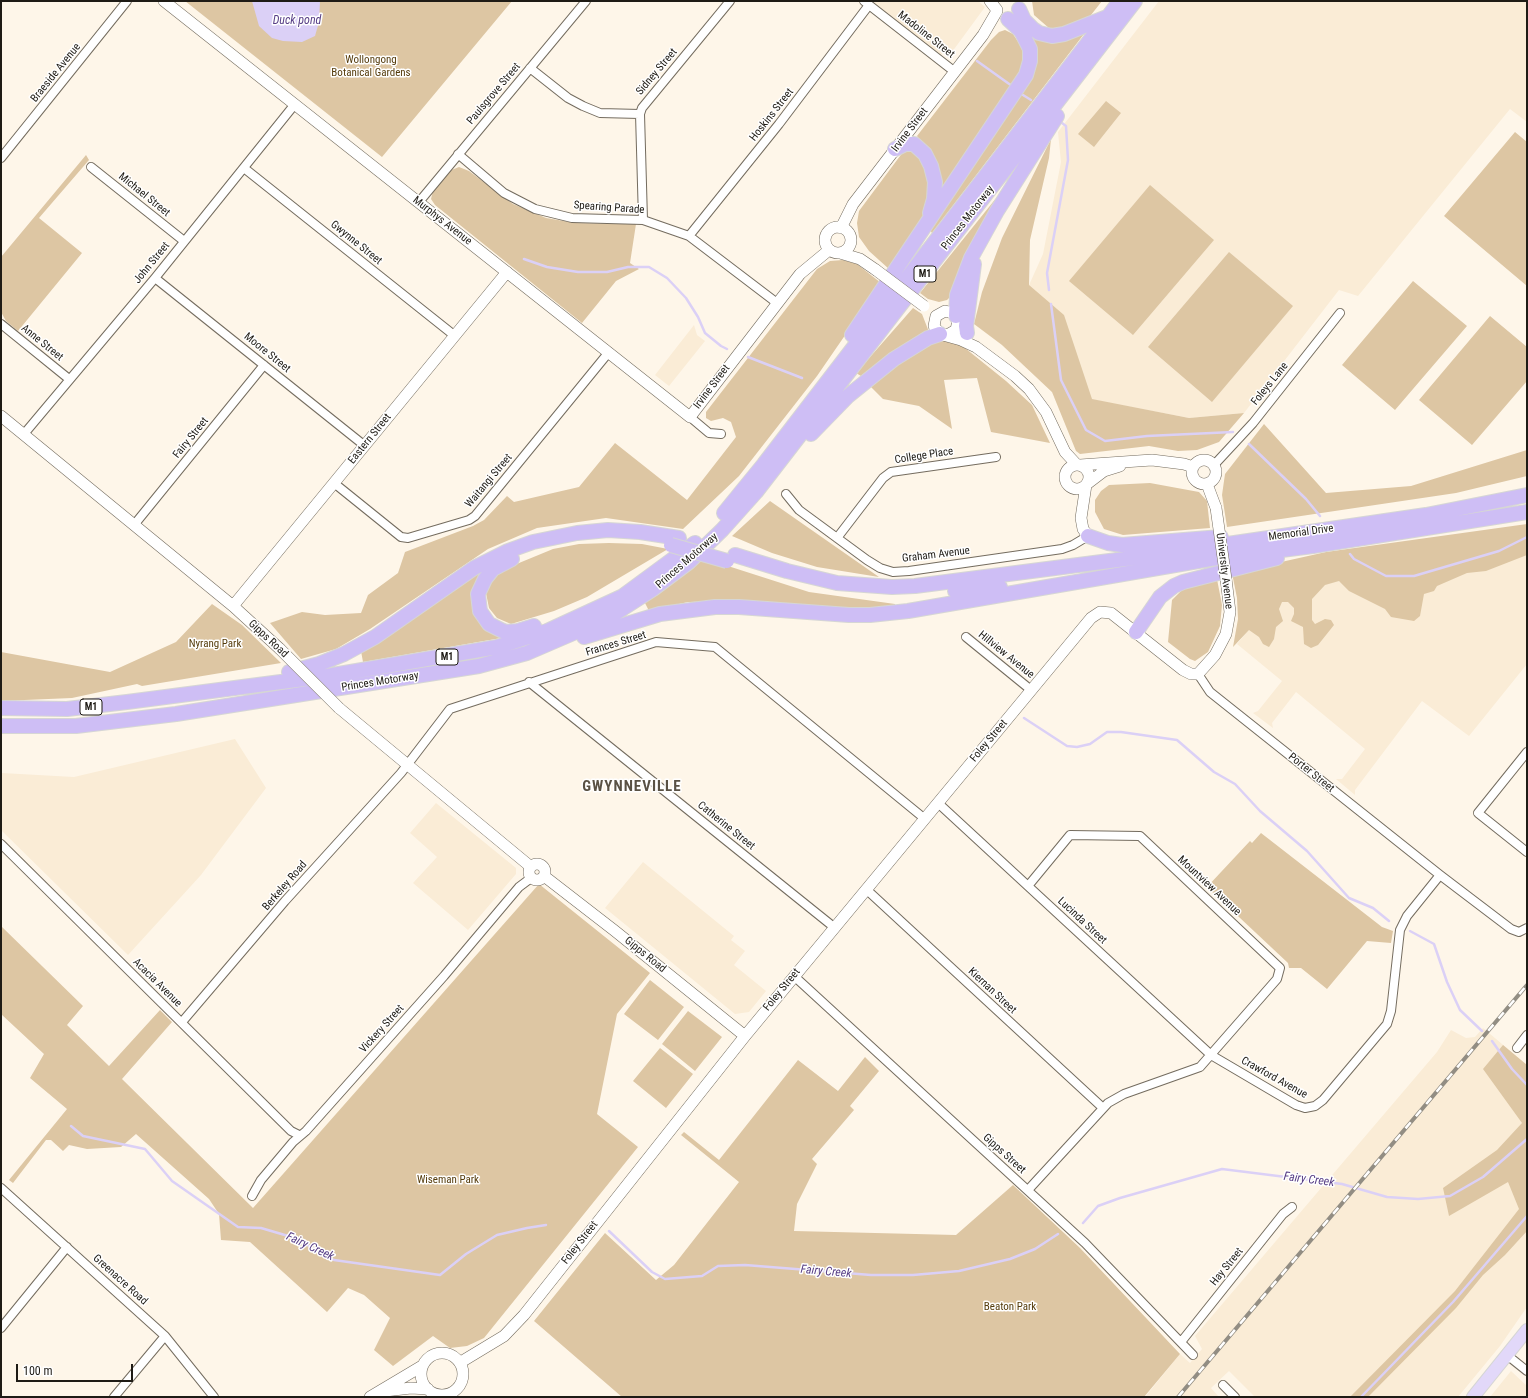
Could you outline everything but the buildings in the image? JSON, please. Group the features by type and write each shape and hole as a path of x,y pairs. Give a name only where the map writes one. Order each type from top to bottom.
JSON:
{"highway":[{"name":"Princes Motorway","path":"1,708 67,709 181,696 327,676 497,647 547,631 623,596 689,549 731,506 1120,1"},
{"name":"Princes Motorway","path":"1,726 76,726 176,714 479,666 527,654 611,616 653,589 689,562 722,530 756,492 1135,1"},
{"path":"1019,5 1024,20 1033,29 1039,33 1052,36 1064,34 1107,17"},
{"path":"834,372 850,338 1023,82 1029,68 1031,54 1028,43 1021,31 999,10"},
{"path":"953,315 962,282 984,235 1047,131 1078,86 1094,54"},
{"path":"896,149 910,144 918,146 925,154 931,166 935,182 935,190 926,225"},
{"path":"967,333 966,326 973,270 984,235"},
{"path":"756,492 848,396 894,359 939,331"},
{"name":"Memorial Drive","path":"731,558 820,580 850,585 892,587 922,586 1073,566 1426,515 1527,495"},
{"name":"Memorial Drive","path":"1076,582 1210,559 1313,546 1524,513"},
{"path":"181,696 294,671 344,654 375,637 474,568 508,551 533,542 577,533 608,530 647,532 731,558 805,585 871,596 1076,582"},
{"path":"1088,536 1108,543 1122,545 1312,532"},
{"path":"675,541 634,539 590,540 551,546 533,551 506,561 489,574 482,583 478,594 480,611 489,624 500,630 511,632 527,628 605,596 663,561 689,549"},
{"path":"1136,632 1160,597 1174,586 1183,582 1255,565 1313,546"},
{"path":"527,654 660,614 687,609 739,607 849,615 888,614 1076,582"}],"main road":[{"name":"Murphys Avenue","path":"164,1 690,417"},
{"name":"Irvine Street","path":"845,232 853,204 983,35 999,10 1015,16 1019,5"},
{"path":"872,267 861,256 845,232 834,228 825,236 825,243 829,250 854,256 872,267 924,306 931,314 939,331 947,335 956,330 953,315"},
{"path":"840,253 849,246 845,232"},
{"name":"Irvine Street","path":"690,417 800,274 829,250"},
{"name":"Eastern Street","path":"233,606 507,272"},
{"path":"924,306 953,315 987,355"},
{"path":"939,331 936,316 953,315"},
{"path":"939,331 969,344 987,355 1015,376 1034,395 1052,423 1060,444 1067,456 1088,472 1089,478 1081,516"},
{"name":"Gipps Road","path":"1,416 233,606 339,708 531,872 535,865 543,867 545,871 544,876 615,931 744,1036"},
{"path":"1060,444 1066,482 1076,500 1083,529 1088,536"},
{"path":"1066,482 1076,490 1082,489 1108,469 1142,460"},
{"path":"1066,482 1068,469 1078,465 1161,460 1193,468"},
{"path":"1201,461 1208,461 1214,466 1215,476 1208,484 1196,482 1192,475 1193,468 1201,461"},
{"name":"University Avenue","path":"1198,674 1215,656 1226,634 1230,612 1216,508 1208,484"},
{"name":"Foley Street","path":"460,1362 504,1336 524,1315 744,1036 867,890 1091,618 1100,612 1111,613 1136,632"},
{"path":"1136,632 1183,670 1191,674 1198,674"},
{"path":"1473,1397 1527,1330"},
{"path":"370,1397 422,1366 426,1360 439,1352 452,1355 460,1362 463,1368 463,1380 456,1394 439,1395 428,1389 411,1388 380,1392"},
{"path":"422,1366 422,1378 428,1389"}],"street":[{"name":"Braeside Avenue","path":"1,158 127,1"},
{"name":"Paulsgrove Street","path":"419,202 586,1"},
{"name":"Sidney Street","path":"643,220 640,114 642,108 730,1"},
{"name":"Madoline Street","path":"867,3 955,72"},
{"name":"Hoskins Street","path":"688,236 779,124 867,3"},
{"path":"530,68 568,98 583,106 600,113 640,114"},
{"name":"John Street","path":"24,434 155,278 296,104"},
{"name":"Spearing Parade","path":"458,154 504,193 535,209 572,218 643,220 688,236 777,303"},
{"name":"Michael Street","path":"91,167 184,241"},
{"name":"Gwynne Street","path":"244,168 455,336"},
{"name":"Moore Street","path":"155,278 364,446"},
{"name":"Foleys Lane","path":"1214,466 1253,423 1340,313"},
{"name":"Anne Street","path":"1,324 69,379"},
{"name":"Waitangi Street","path":"334,483 401,537 408,538 469,520 475,516 609,352"},
{"name":"Fairy Street","path":"134,525 264,365"},
{"name":"Murphys Avenue","path":"690,417 709,433 722,434"},
{"name":"College Place","path":"837,538 884,478 891,472 996,457"},
{"name":"Graham Avenue","path":"786,494 799,510 837,538 880,568 893,572 1062,549 1074,545 1088,536"},
{"name":"Hillview Avenue","path":"966,637 1031,690"},
{"name":"Frances Street","path":"407,765 450,709 529,682 656,642 715,647 925,819"},
{"name":"Porter Street","path":"1198,674 1204,686 1212,694 1440,875 1511,929 1520,932 1527,928"},
{"name":"Catherine Street","path":"529,682 835,928"},
{"path":"1527,752 1478,813 1527,852"},
{"name":"Berkeley Road","path":"182,1022 285,901 407,765"},
{"name":"Lucinda Street","path":"938,803 1211,1055"},
{"name":"Mountview Avenue","path":"1028,886 1070,835 1140,836 1280,968 1277,979 1211,1055"},
{"name":"Acacia Avenue","path":"1,844 291,1131 298,1135"},
{"name":"Vickery Street","path":"252,1196 261,1180 298,1135 306,1131 444,976 531,872"},
{"name":"Crawford Avenue","path":"1211,1055 1301,1107 1310,1108 1319,1103 1387,1024 1391,1011 1400,930 1407,916 1440,875"},
{"name":"Kiernan Street","path":"867,890 1103,1108"},
{"name":"Gipps Street","path":"794,976 1085,1243 1193,1355"},
{"path":"1517,1048 1527,1035"},
{"path":"1028,1190 1112,1100 1124,1094 1200,1067 1211,1055"},
{"name":"Greenacre Road","path":"1,1188 165,1336 214,1397"},
{"name":"Hay Street","path":"1181,1342 1283,1214 1292,1207"},
{"path":"1,1328 67,1247"},
{"path":"114,1397 165,1336"},
{"path":"1507,1355 1527,1371"},
{"path":"1223,1385 1235,1397"}],"shaded area":[{"path":"870,1 978,1 985,7 952,52 946,48 941,55"},
{"path":"1159,1 1527,1 1527,122 1510,109 1358,296 1339,290 1244,413 1189,418 1052,392 1002,345 1043,254 1061,162 1058,132"},
{"path":"694,325 697,335 705,341 669,386 655,375"},
{"path":"1527,548 1527,664 1469,736 1422,701 1355,790 1355,795 1336,779 1342,779 1365,749 1296,692 1272,723 1273,728 1253,713 1258,711 1282,681 1237,644 1272,602 1314,568"},
{"path":"235,739 266,788 201,875 128,955 1,830 2,773 74,777"},
{"path":"436,803 516,868 516,874 468,930 413,883 437,857 410,833"},
{"path":"643,862 734,936 731,940 745,951 734,965 766,991 749,1012 735,1014 605,908"},
{"path":"1483,1028 1527,1065 1527,1307 1500,1346 1458,1397 1255,1397 1229,1371 1211,1388 1219,1397 1145,1397 1180,1354 1190,1363 1202,1349 1195,1336 1437,1052 1451,1030 1466,1038 1475,1037"},
{"path":"1511,1371 1527,1386 1527,1397 1490,1397"}],"green space":[{"name":"Wollongong Botanical Gardens","path":"185,1 512,1 382,157"},
{"path":"1032,1 1102,1 1080,29 1087,30 932,233 928,227 1037,60 1037,53 1030,30 1050,29 1034,15"},
{"path":"1005,30 1013,34 1025,52 1021,73 942,192 929,153 917,136 991,40 999,32"},
{"path":"1106,101 1121,113 1094,147 1078,134"},
{"path":"1515,132 1527,142 1527,286 1444,216"},
{"path":"1051,139 1049,158 1030,240 1029,285 1064,315 1092,399 1189,418 1244,413 1219,442 1197,450 1178,451 1149,446 1080,454 1076,451 1052,392 1002,345 974,324 982,292 1002,238"},
{"path":"913,146 930,173 926,210 922,221 889,269 869,251 859,237 857,223 859,211 906,148"},
{"path":"86,155 89,160 39,218 82,253 18,331 6,321 1,312 1,257"},
{"path":"459,167 469,171 513,204 546,218 576,223 636,224 630,263 639,269 616,281 582,323 435,205 431,199 433,191 449,171"},
{"path":"1150,185 1214,240 1133,335 1069,281"},
{"path":"997,197 950,297 947,300 939,302 928,299 920,293"},
{"path":"1229,252 1293,306 1212,402 1148,347"},
{"path":"843,260 857,264 881,283 817,376 739,476 683,529 606,518 537,528 488,549 370,629 336,649 301,659 270,623 302,612 325,615 361,613 368,595 398,573 405,552 473,526 484,520 507,496 514,502 579,487 615,443 687,500 736,437 731,422 723,418 711,421 706,418 706,412 817,269 830,261"},
{"path":"1413,281 1467,326 1395,410 1342,365"},
{"path":"913,308 922,314 929,332 861,376 856,373"},
{"path":"1490,316 1527,347 1527,381 1472,445 1419,400"},
{"path":"940,340 960,344 1006,381 1032,405 1050,443 991,432 977,378 944,380 952,429 919,406 883,399 870,386 902,360 927,344"},
{"path":"1264,424 1326,493 1411,486 1527,450 1527,476 1456,493 1227,527 1222,495 1225,474"},
{"path":"1150,483 1199,492 1207,501 1210,528 1123,535 1104,529 1095,512 1095,500 1101,491 1109,485"},
{"path":"770,501 879,577 817,567 772,553 732,536"},
{"path":"1527,524 1527,555 1486,571 1467,573 1437,586 1434,591 1424,594 1420,616 1414,621 1391,617 1385,609 1349,591 1339,581 1325,585 1312,599 1312,620 1315,624 1325,619 1331,620 1334,625 1318,645 1311,648 1304,644 1303,627 1291,621 1294,614 1294,608 1288,602 1282,602 1279,609 1283,621 1276,627 1274,639 1269,647 1263,644 1259,637 1249,630 1233,647 1238,619 1237,598 1232,573 1326,552"},
{"path":"579,544 642,544 668,549 587,597 554,611 511,624 497,618 489,608 486,593 490,581 502,570 553,549"},
{"path":"703,558 809,592 895,604 895,607 845,610 738,601 688,602 649,611 645,603"},
{"path":"482,570 476,582 471,600 480,621 507,637 363,662 361,651 393,633"},
{"path":"1216,574 1222,605 1220,626 1208,652 1195,661 1190,659 1168,642 1172,600 1189,583"},
{"name":"Nyrang Park","path":"212,604 242,625 281,663 142,686 137,684 72,698 1,701 1,652 110,672 176,642"},
{"path":"1261,833 1382,927 1393,931 1391,943 1367,941 1327,989 1301,968 1289,968 1288,963 1207,887 1250,841 1252,843"},
{"name":"Wiseman Park","path":"539,884 650,973 617,1014 597,1114 638,1147 484,1338 467,1346 450,1348 433,1336 393,1366 374,1350 390,1318 364,1295 348,1288 327,1312 250,1242 221,1240 219,1214 209,1199 136,1134 121,1147 87,1149 69,1145 63,1151 51,1140 46,1140 13,1183 9,1180 67,1109 30,1078 44,1054 1,1014 1,926 83,1006 67,1025 109,1066 160,1010 172,1022 122,1079 253,1208"},
{"path":"650,980 684,1007 658,1040 624,1014"},
{"path":"688,1011 722,1037 695,1071 662,1044"},
{"path":"1503,1045 1527,1065 1527,1231 1505,1255 1483,1275 1456,1308 1368,1397 1350,1397 1455,1291 1519,1209 1508,1182 1449,1216 1443,1188 1497,1150 1522,1123 1483,1069"},
{"path":"660,1048 693,1074 666,1108 633,1081"},
{"name":"Beaton Park","path":"865,1057 879,1071 850,1106 854,1110 812,1159 817,1164 797,1204 794,1231 956,1235 1013,1185 1080,1248 1180,1354 1144,1397 622,1397 534,1321 605,1233 656,1280 674,1265 739,1182 681,1135 684,1132 719,1160 798,1060 838,1091"}],"water":[{"name":"Duck pond","path":"252,1 320,1 319,22 315,36 302,42 283,41 272,38 259,26"}],"waterway":[{"path":"977,61 1012,86"},
{"path":"1023,95 1031,100"},
{"path":"1049,290 1047,273 1068,160 1066,126 1062,123"},
{"path":"524,259 547,267 578,272 607,272 628,267 649,267 667,278 686,298 698,317 705,333 727,349"},
{"path":"1051,304 1061,380 1086,430 1105,441 1147,436 1233,432"},
{"path":"748,357 802,378"},
{"path":"1249,444 1306,499 1320,516"},
{"path":"1350,554 1354,559 1386,576 1414,576 1499,551 1527,537"},
{"path":"1024,718 1067,746 1077,747 1090,744 1107,732 1121,732 1177,740 1214,772 1235,784 1260,811 1307,851 1349,898 1373,908 1389,921"},
{"path":"1410,931 1434,944 1447,982 1460,1010 1482,1031"},
{"path":"1492,1041 1512,1069 1527,1085"},
{"name":"Fairy Creek","path":"71,1126 83,1136 145,1149 172,1181 238,1227 261,1228 295,1238 334,1260 440,1275 466,1254 497,1235 546,1225"},
{"name":"Fairy Creek","path":"1083,1223 1098,1206 1120,1198 1222,1169 1342,1184 1387,1197 1418,1199 1450,1196 1483,1177 1527,1139"},
{"path":"1361,1397 1453,1302 1527,1216"},
{"name":"Fairy Creek","path":"609,1231 652,1272 665,1279 702,1276 718,1266 745,1265 871,1275 913,1275 959,1271 1010,1259 1035,1249 1058,1234"}],"railway":[{"path":"1178,1397 1527,985"}],"district":[{"name":"GWYNNEVILLE","path":"632,787"}]}
